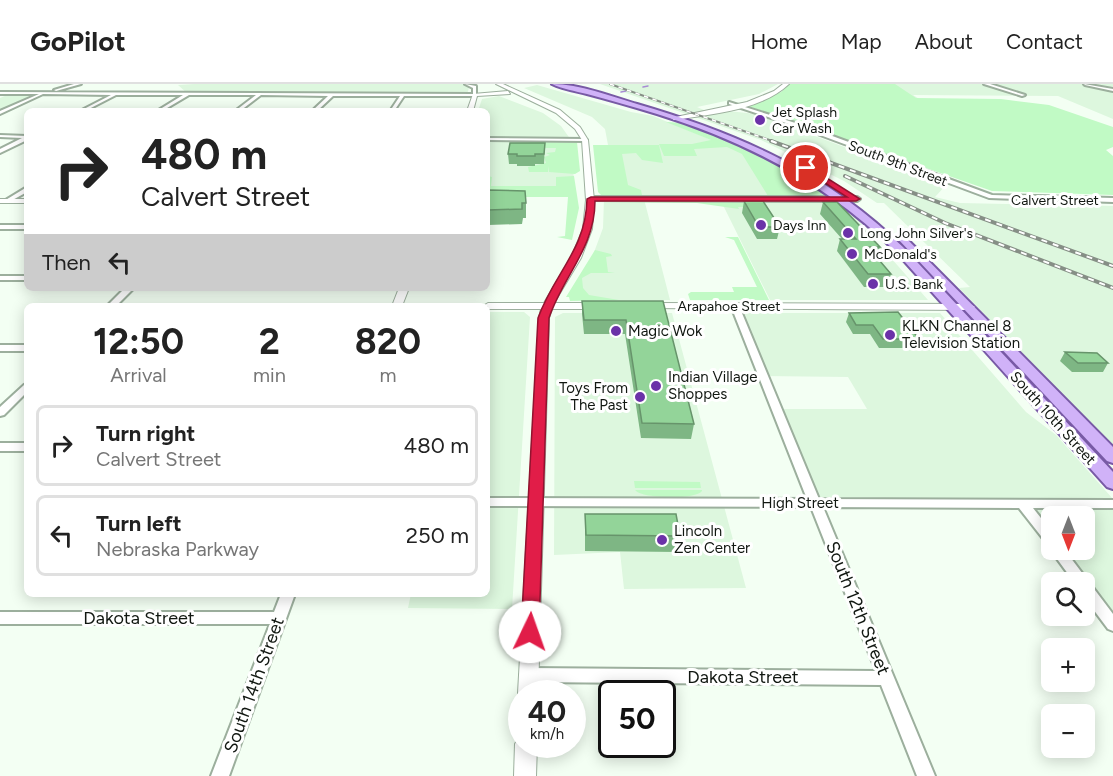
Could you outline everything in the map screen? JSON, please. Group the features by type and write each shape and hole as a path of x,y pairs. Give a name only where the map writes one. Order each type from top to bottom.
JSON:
{"main road":[{"path":"499,84 541,102 575,124 585,140 591,199 590,220 584,242 547,306 542,336 528,680"},
{"path":"555,84 675,117 766,98 784,86"},
{"path":"570,84 675,117 731,103 784,86"},
{"path":"489,85 554,111"},
{"path":"471,108 475,95 508,93"},
{"name":"South 10th Street","path":"675,117 764,153 843,199 882,232 1113,483"},
{"name":"South 10th Street","path":"675,117 784,156 856,199 910,243 1113,457"},
{"path":"2,202 24,201"},
{"path":"490,306 615,306"},
{"name":"Arapahoe Street","path":"635,306 970,307"},
{"path":"525,776 526,758"}],"street":[{"path":"0,113 46,93 79,84"},
{"path":"0,93 475,95 475,87 467,84"},
{"path":"986,84 1023,95"},
{"path":"995,86 1010,84"},
{"path":"1086,84 1113,90"},
{"path":"179,86 188,94"},
{"path":"88,108 117,94"},
{"path":"164,108 188,94"},
{"path":"241,108 260,94"},
{"path":"317,108 331,95"},
{"path":"394,108 403,95"},
{"name":"South 9th Street","path":"731,103 998,199"},
{"path":"0,136 24,137"},
{"path":"0,151 24,139"},
{"path":"490,139 585,140"},
{"path":"2,202 24,191"},
{"path":"591,199 856,199"},
{"name":"Calvert Street","path":"998,199 1113,200"},
{"path":"0,227 24,227"},
{"path":"0,278 24,278"},
{"path":"114,303 127,291"},
{"name":"South 12th Street","path":"735,306 926,776"},
{"path":"0,348 24,348"},
{"path":"0,413 24,390"},
{"path":"0,447 24,447"},
{"name":"High Street","path":"490,502 1113,504"},
{"path":"1023,504 1041,528"},
{"name":"South 14th Street","path":"220,776 287,597"},
{"path":"1095,601 1113,625"},
{"name":"Dakota Street","path":"0,618 279,618"},
{"name":"Dakota Street","path":"528,675 886,678"}],"shaded area":[{"path":"470,84 467,95 188,94 178,85"},
{"path":"600,84 778,84 759,94 697,107 713,114 728,111 756,114 946,185 935,197 960,203 1113,206 1113,446 959,288 970,287 884,203 877,203 844,181 761,140"},
{"path":"797,84 1113,84 1113,119 1058,96 913,95 977,136"},
{"path":"537,85 631,112 653,116 741,152 816,198 824,199 854,216 928,300 770,300 720,199 644,199 670,300 578,300 568,296 593,255 603,228 604,199 611,199 608,145 605,129 592,117 524,88"},
{"path":"12,93 46,93 0,113 0,98"},
{"path":"499,96 543,113 561,126 571,140 575,195 490,195 490,108 479,108 482,99"},
{"path":"490,312 524,312 530,317 512,609 408,608 410,597 490,597"},
{"name":"Indian Village Shoppes","path":"563,313 672,313 746,588 624,589 620,552 554,555 555,317"},
{"path":"737,313 940,313 1026,412 1056,435 1113,499 1113,625 1095,598 1095,572 1076,572 1066,560 1095,560 1095,506 1041,506 1041,528 1023,504 815,503 777,409 867,409 848,377 763,376"}],"green space":[{"path":"789,84 895,84 916,98 1001,99 1049,105 1113,127 1113,147 1106,150 1113,156 1113,195 992,191 748,106 781,92"},
{"path":"666,122 686,124 730,138 773,160 830,195 768,196 742,154 727,147 694,149 697,156 664,156 659,144 692,144 711,140"},
{"path":"532,141 577,142 580,171 575,174 549,172 548,166 548,172 529,172 528,167 546,163 544,157 550,155 546,153 555,152 556,148 543,148 529,143"},
{"path":"593,145 659,145 663,163 642,160 636,153 622,154 628,185 641,190 642,195 602,196 598,192"},
{"path":"490,176 492,177 491,186 556,186 556,177 574,176 579,208 572,240 557,237 565,236 568,197 490,197"},
{"path":"604,202 759,202 752,207 738,207 739,209 697,203"},
{"path":"725,237 738,237 769,300 690,300 688,294 691,292 734,292 732,287 757,287 734,240"},
{"path":"595,250 611,254 612,256 606,257 608,272 615,273 591,273 582,278 583,288 589,295 619,300 570,301 569,297 566,297"},
{"path":"634,481 700,482 701,488 635,488"},
{"path":"635,490 702,491 690,496 658,497"}],"building":[{"path":"510,143 545,143 544,154 517,156 517,154 508,154"},
{"path":"490,190 525,191 526,203 522,203 522,209 490,210"},
{"path":"744,201 763,201 780,227 759,227"},
{"path":"823,202 837,202 880,247 868,247 891,274 868,274 840,239 856,239"},
{"name":"Indian Village Shoppes","path":"582,301 663,301 694,424 642,423 626,320 584,320"},
{"path":"898,312 919,339 883,339 873,325 856,325 849,313"},
{"path":"1065,352 1097,353 1108,363 1078,363"},
{"path":"585,514 676,514 680,536 586,535"}],"waterway":[{"path":"643,87 648,86"},
{"path":"621,92 626,91"}],"railway":[{"path":"610,84 775,142"},
{"path":"771,141 1113,266"},
{"path":"845,176 945,223 1113,288"}],"place":[{"name":"Jet Splash Car Wash","path":"760,120"},
{"name":"Days Inn","path":"761,225"},
{"name":"Long John Silver's","path":"848,233"},
{"name":"McDonald's","path":"852,254"},
{"name":"U.S. Bank","path":"873,284"},
{"name":"Magic Wok","path":"616,331"},
{"name":"KLKN Channel 8 Television Station","path":"890,335"},
{"name":"Indian Village Shoppes","path":"656,386"},
{"name":"Toys From The Past","path":"640,397"},
{"name":"Lincoln Zen Center","path":"662,540"}],"route":[{"path":"530,632 544,318 552,296 587,235 591,199 856,199 806,168"}]}
